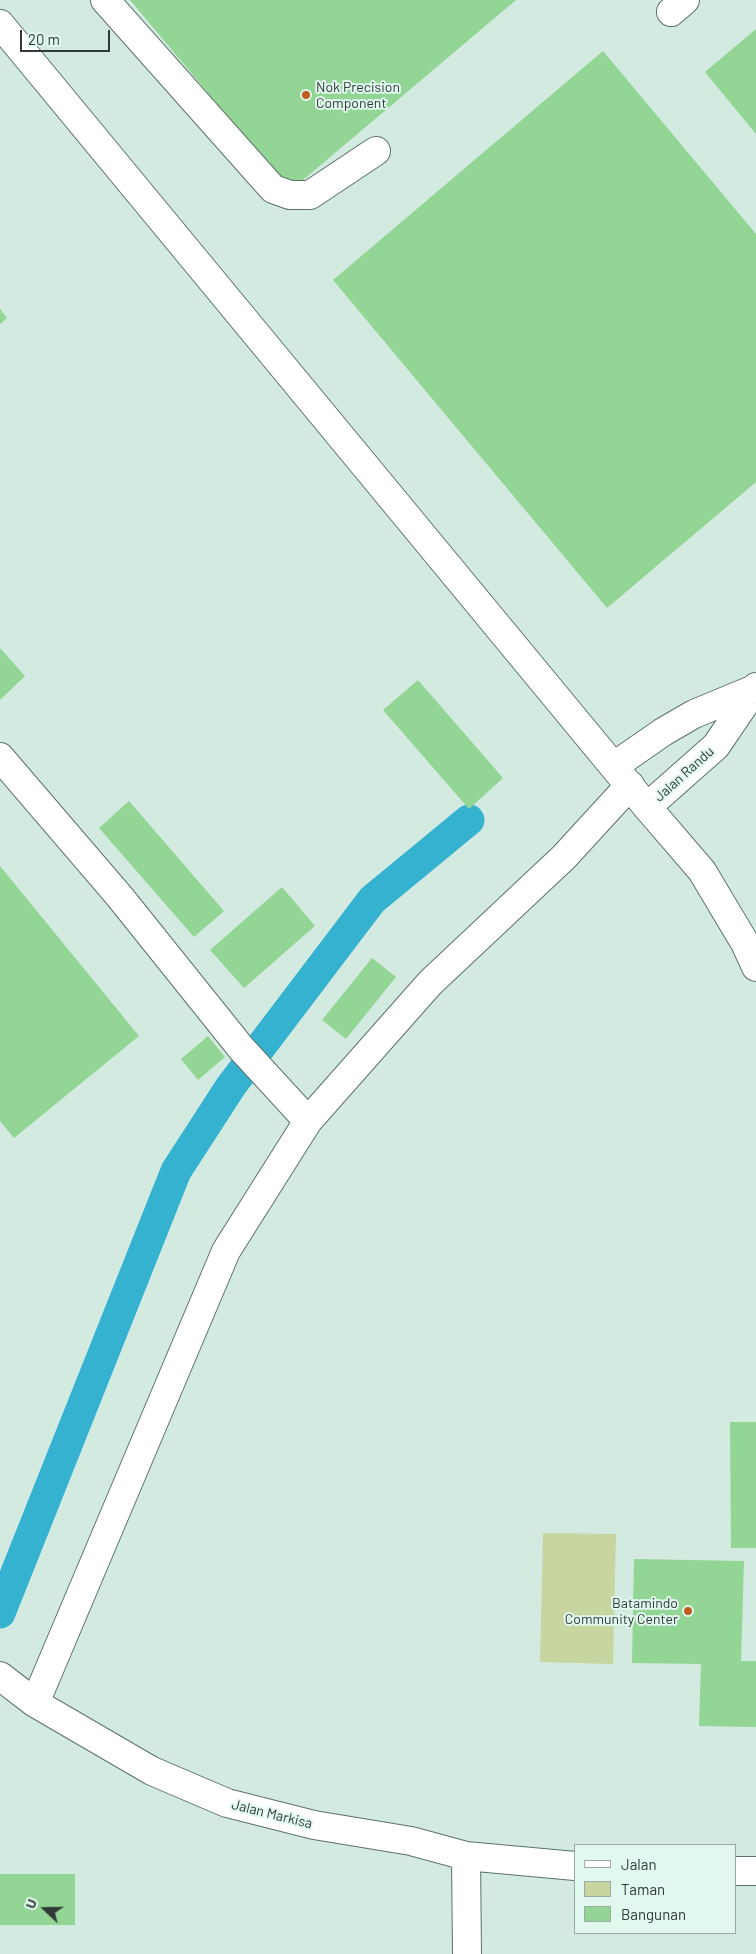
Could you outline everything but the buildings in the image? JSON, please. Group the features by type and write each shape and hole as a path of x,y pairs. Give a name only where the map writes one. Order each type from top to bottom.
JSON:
{"street":[{"path":"105,0 273,189 290,195 310,196 376,151"},
{"path":"0,24 647,807 702,871 745,943 756,967"},
{"name":"Jalan Randu","path":"35,1703 226,1251 308,1121 430,983 564,857 622,775 663,732 694,714 754,688"},
{"name":"Jalan Randu","path":"647,807 716,746 754,688"},
{"path":"0,757 120,897 248,1056 308,1121"},
{"name":"Jalan Markisa","path":"0,1676 35,1703 152,1771 227,1804 314,1824 411,1841 466,1856 574,1866"},
{"path":"466,1856 467,1954"},
{"path":"736,1871 756,1871"}],"green space":[{"path":"543,1533 616,1534 613,1664 540,1662"}],"waterway":[{"path":"0,1613 176,1171 231,1086 372,900 469,820"}],"place":[{"name":"Nok Precision Component","path":"306,95"},
{"name":"Batamindo Community Center","path":"688,1611"}]}
